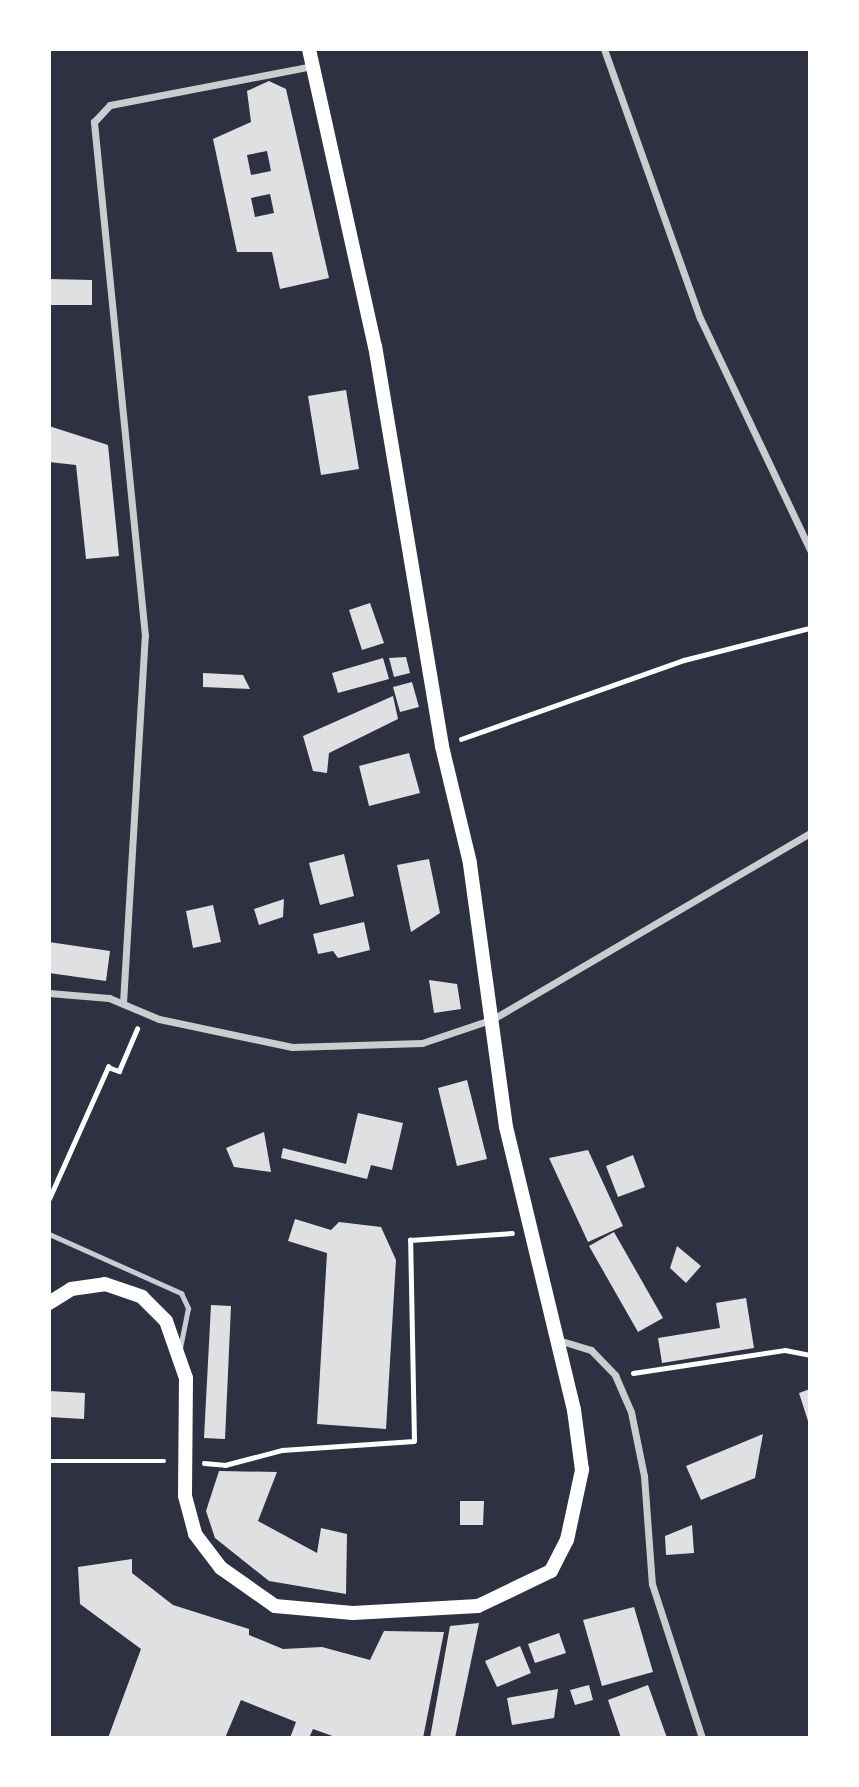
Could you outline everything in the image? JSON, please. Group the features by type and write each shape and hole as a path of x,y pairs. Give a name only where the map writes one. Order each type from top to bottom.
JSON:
{"main road":[{"path":"49,1303 71,1289 117,1288 142,1297 180,1348 186,1378 185,1462 195,1534 221,1568 275,1606 329,1613 478,1606 551,1571 562,1550 578,1508 582,1470 574,1410 534,1231 506,1126 470,863 442,746 375,347 309,49"}],"street":[{"path":"604,49 700,318 810,550"},
{"path":"123,1003 145,636 94,122 110,105 313,66"},
{"path":"49,993 123,1003 159,1019 292,1046 422,1043 493,1019 624,948 810,833"},
{"path":"557,1339 591,1350 615,1376 631,1412 644,1476 652,1584 702,1738"}],"lane":[{"path":"49,1234 181,1293 188,1308 180,1348"}],"path":[{"path":"442,746 684,660 810,628"},
{"path":"49,1199 108,1067 119,1071 138,1026 118,1016 123,1003"},
{"path":"49,1461 225,1465 282,1450 414,1441 410,1240 534,1231"},
{"path":"615,1376 785,1350 810,1355"}],"building":[{"path":"269,81 286,89 329,278 280,289 272,252 237,252 213,139 251,122 247,91","holes":["267,151 271,171 251,175 247,155","270,194 274,213 255,217 251,198"]},
{"path":"49,279 92,280 92,305 49,305"},
{"path":"346,390 359,469 321,475 308,396"},
{"path":"49,426 108,445 119,556 86,559 76,465 49,462"},
{"path":"370,603 384,643 362,650 349,610"},
{"path":"406,657 410,673 394,677 389,658"},
{"path":"383,658 389,679 338,693 332,673"},
{"path":"203,673 243,675 250,689 203,687"},
{"path":"412,682 419,707 400,712 393,687"},
{"path":"393,696 398,719 329,753 327,773 313,771 303,736"},
{"path":"409,753 420,793 369,806 359,766"},
{"path":"344,854 354,896 320,905 309,863"},
{"path":"429,859 440,913 411,932 397,865"},
{"path":"284,899 283,917 259,925 254,909"},
{"path":"213,905 221,942 193,948 186,911"},
{"path":"364,922 370,950 338,958 333,951 318,954 313,934"},
{"path":"49,942 110,951 106,981 49,973"},
{"path":"429,980 457,984 461,1009 434,1013"},
{"path":"467,1080 487,1159 457,1166 438,1088"},
{"path":"358,1113 403,1123 392,1170 371,1165 367,1179 281,1158 283,1148 346,1164"},
{"path":"264,1132 271,1172 234,1167 226,1148"},
{"path":"588,1150 623,1226 588,1242 549,1158"},
{"path":"633,1155 645,1187 618,1197 606,1166"},
{"path":"295,1219 331,1230 339,1222 381,1227 396,1260 386,1429 317,1424 327,1253 288,1241"},
{"path":"614,1232 663,1318 638,1332 589,1246"},
{"path":"677,1246 701,1266 686,1283 670,1268"},
{"path":"746,1298 754,1348 662,1363 658,1338 720,1328 716,1303"},
{"path":"211,1305 231,1306 225,1439 204,1438"},
{"path":"810,1389 810,1423 809,1424 799,1393"},
{"path":"49,1391 85,1393 84,1419 49,1417"},
{"path":"763,1434 755,1478 701,1500 686,1466"},
{"path":"219,1471 277,1472 258,1521 317,1553 321,1528 347,1534 346,1594 269,1581 215,1538 206,1511"},
{"path":"460,1501 484,1501 483,1525 460,1525"},
{"path":"692,1525 694,1553 666,1555 665,1536"},
{"path":"132,1559 132,1573 173,1605 249,1629 249,1635 283,1649 322,1647 370,1660 384,1631 444,1632 423,1738 338,1738 313,1729 309,1738 290,1738 296,1722 241,1700 225,1738 108,1738 141,1649 80,1604 78,1567"},
{"path":"634,1607 653,1672 602,1686 583,1620"},
{"path":"479,1623 455,1738 430,1738 450,1626"},
{"path":"559,1633 566,1653 535,1663 528,1644"},
{"path":"520,1646 531,1673 497,1687 485,1661"},
{"path":"589,1685 593,1700 575,1705 570,1690"},
{"path":"648,1685 667,1738 621,1738 608,1700"},
{"path":"558,1689 554,1718 512,1725 507,1698"}]}
